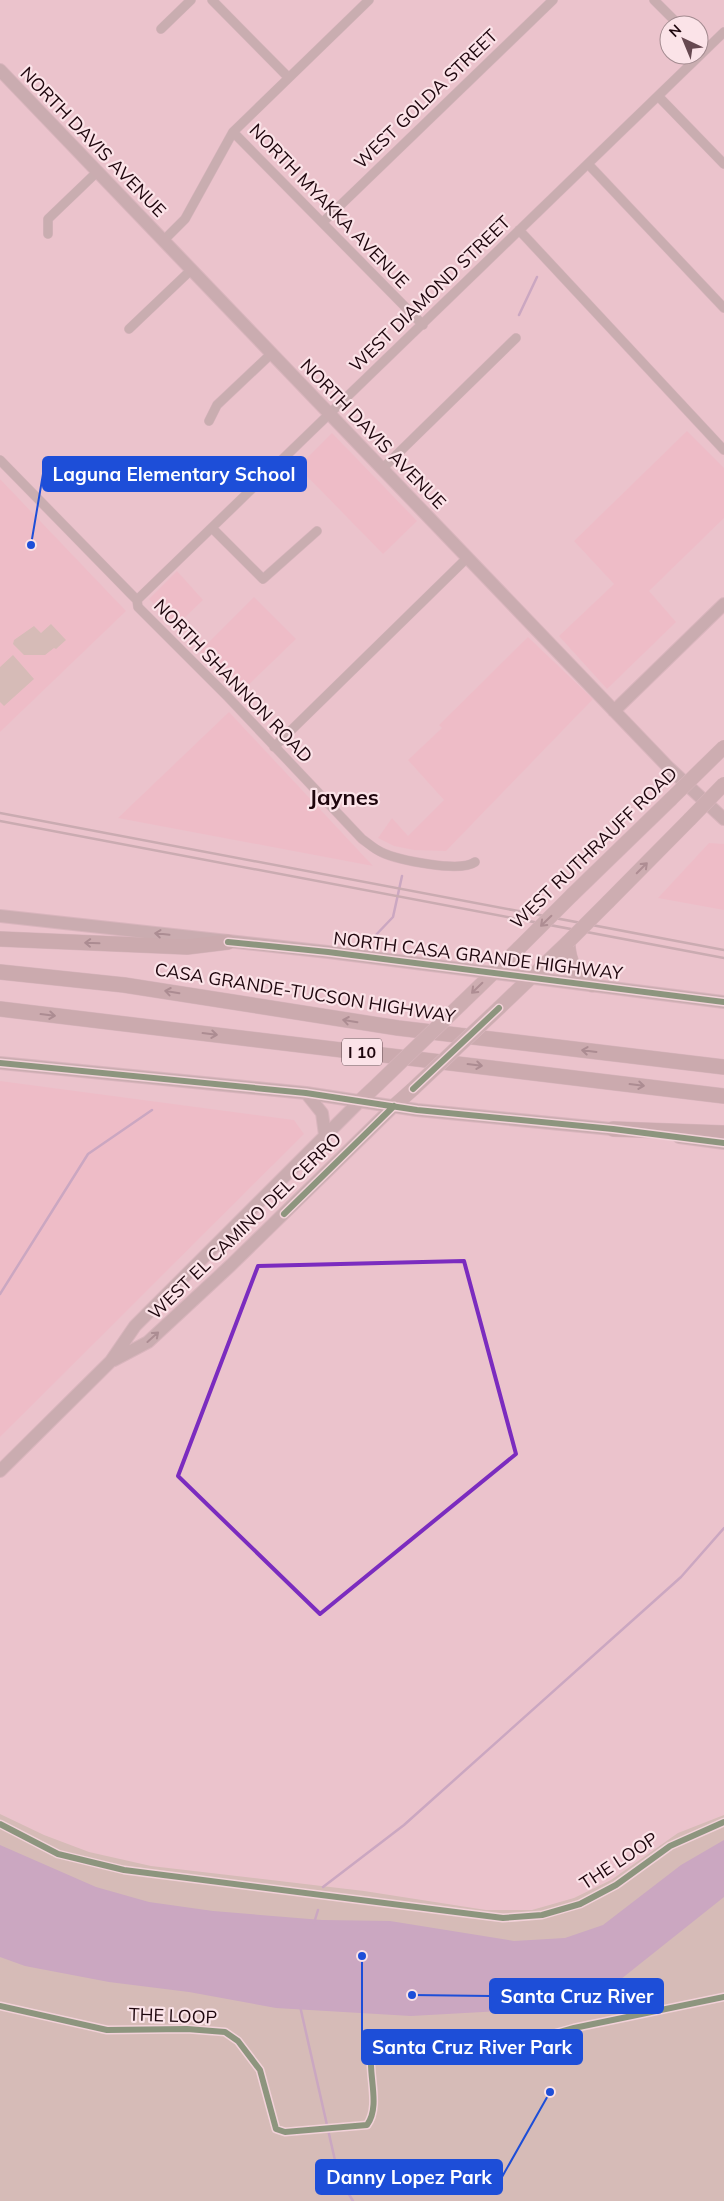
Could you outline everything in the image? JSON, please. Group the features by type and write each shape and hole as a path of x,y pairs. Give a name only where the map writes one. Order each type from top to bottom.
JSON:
{"highway":[{"path":"0,939 187,947 228,942"},
{"name":"CASA GRANDE-TUCSON HIGHWAY","path":"0,972 124,984 398,1028 724,1067"},
{"name":"I 10","path":"0,1010 724,1096"},
{"path":"613,1129 724,1133"}],"main road":[{"name":"NORTH DAVIS AVENUE","path":"0,70 669,768 724,819"},
{"path":"614,711 724,604"},
{"name":"WEST RUTHRAUFF ROAD","path":"361,1100 494,973 724,746"},
{"path":"394,1106 566,947 724,784"},
{"name":"NORTH CASA GRANDE HIGHWAY","path":"0,916 494,973 724,1002"},
{"path":"566,947 572,965 592,985"},
{"path":"0,1063 361,1100 417,1110 613,1129 724,1143"},
{"path":"306,1094 322,1113 325,1135"},
{"name":"WEST EL CAMINO DEL CERRO","path":"0,1471 112,1361 135,1326 361,1100"},
{"name":"WEST EL CAMINO DEL CERRO","path":"112,1361 148,1342 231,1265 394,1106"}],"street":[{"path":"160,29 191,0"},
{"path":"212,0 288,77"},
{"path":"163,241 185,219 233,132 369,0"},
{"name":"WEST GOLDA STREET","path":"323,222 552,0"},
{"path":"654,0 669,15"},
{"name":"WEST DIAMOND STREET","path":"709,43 724,32"},
{"name":"WEST DIAMOND STREET","path":"137,600 330,416 658,96 686,65"},
{"path":"658,96 724,164"},
{"name":"NORTH MYAKKA AVENUE","path":"233,132 423,325"},
{"path":"588,164 724,308"},
{"path":"48,234 48,219 97,172"},
{"path":"519,230 724,450"},
{"path":"129,329 191,270"},
{"path":"382,469 516,338"},
{"path":"209,420 216,405 271,354"},
{"name":"NORTH SHANNON ROAD","path":"0,460 137,600 138,607 362,839 379,851 398,858 455,867 470,866 474,862"},
{"path":"213,529 263,579 317,531"},
{"path":"274,747 467,558"}],"highlighted area":[{"path":"464,1261 516,1454 320,1614 178,1476 258,1266"}],"shaded area":[{"path":"687,431 724,468 724,518 649,591 676,622 607,689 559,636 614,584 574,541"},
{"path":"332,433 417,521 383,554 298,467"},
{"path":"0,479 126,611 0,732"},
{"path":"177,571 203,600 176,626 149,599"},
{"path":"254,597 296,639 239,694 200,651"},
{"path":"51,624 66,640 56,649 54,648 45,655 24,655 13,644 14,640 34,626 41,633"},
{"path":"528,637 593,699 446,851 414,850 394,846 378,838 392,818 408,836 444,800 408,760 442,728 439,725"},
{"path":"13,655 34,679 4,706 0,702 0,667"},
{"path":"229,712 373,866 118,818"},
{"path":"709,843 724,844 724,910 658,898"},
{"path":"0,1081 294,1120 304,1134 0,1437"},
{"path":"0,1814 44,1835 89,1852 151,1866 364,1891 486,1910 532,1910 574,1898 611,1880 678,1833 724,1815 724,2201 0,2201"},
{"path":"724,1840 724,1897 611,1987 576,2000 539,2009 411,2016 276,2008 189,1992 109,1982 25,1966 0,1957 0,1845 96,1887 149,1902 213,1911 322,1920 390,1921 514,1941 565,1938 603,1925 681,1865"}],"waterway":[{"path":"519,315 537,277"},
{"path":"373,938 393,917 402,876"},
{"path":"0,1294 88,1154 152,1110"},
{"path":"323,1887 404,1825 681,1577 724,1528"},
{"path":"314,1923 318,1910"},
{"path":"300,2006 339,2178 353,2201"}],"railway":[{"path":"0,813 724,950"},
{"path":"0,821 724,958"}],"cycle path":[{"path":"228,942 328,952 724,1002"},
{"path":"413,1089 499,1008"},
{"path":"0,1063 306,1093 417,1110 613,1129 724,1143"},
{"path":"284,1214 394,1106"},
{"name":"THE LOOP","path":"0,1824 58,1854 124,1870 503,1918 542,1915 580,1904 616,1885 670,1846 724,1822"},
{"name":"THE LOOP","path":"0,2006 107,2030 187,2029 225,2032 238,2041 260,2070 276,2129 285,2132 367,2125 371,2119 374,2104 371,2064 378,2053 390,2050 528,2041 574,2028 724,1997"}],"place":[{"name":"Laguna Elementary School","path":"31,545"},
{"name":"Santa Cruz River Park","path":"362,1956"},
{"name":"Santa Cruz River","path":"412,1995"},
{"name":"Danny Lopez Park","path":"550,2092"}],"district":[{"name":"Jaynes","path":"344,797"}]}
